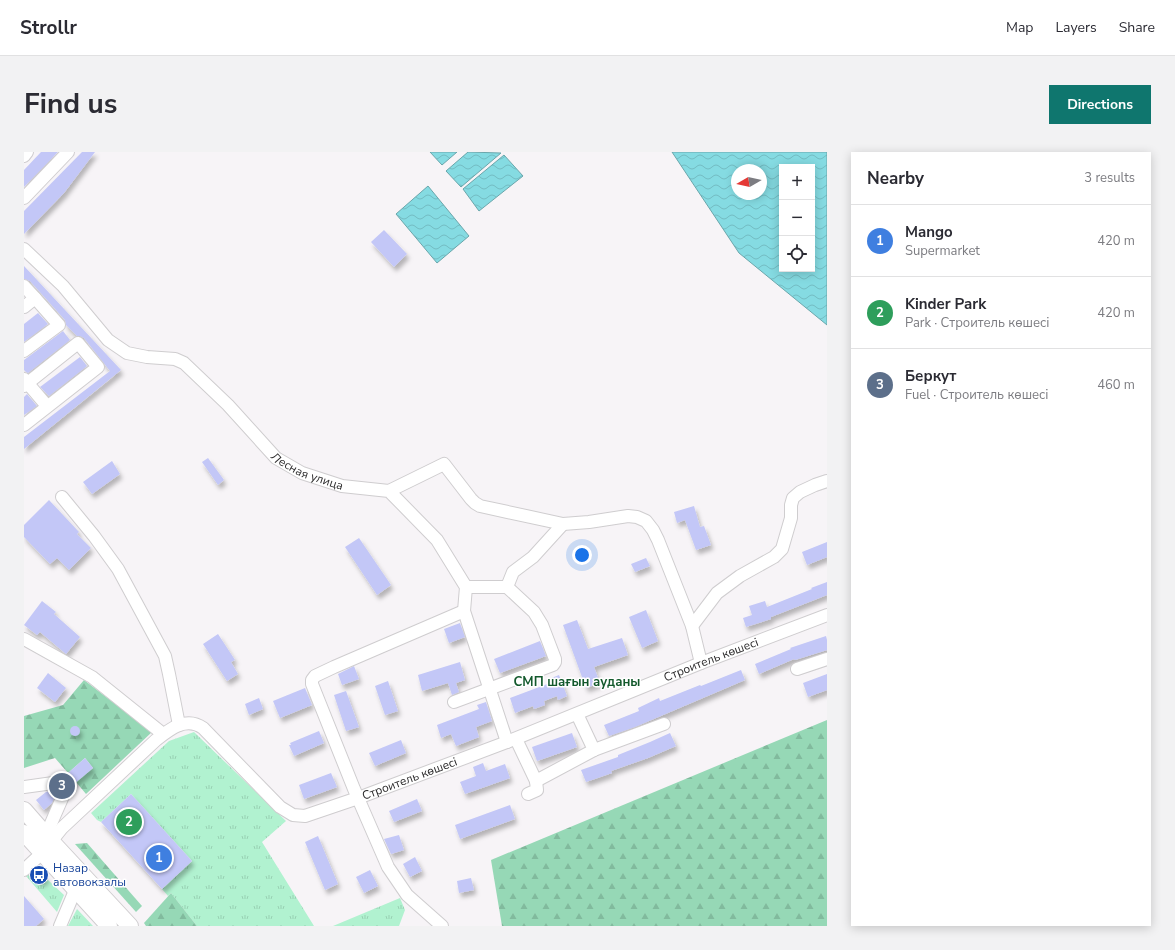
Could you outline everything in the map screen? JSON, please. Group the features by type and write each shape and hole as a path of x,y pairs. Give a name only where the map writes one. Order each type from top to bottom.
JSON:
{"main road":[{"path":"24,810 47,843 72,886 109,926"},
{"path":"24,833 47,843 130,926"}],"street":[{"path":"24,156 27,152"},
{"path":"24,198 68,152"},
{"name":"Лесная улица","path":"24,249 63,286 108,340 127,353 147,357 175,358 184,363 228,405 276,458 302,473 342,486 389,491"},
{"path":"24,286 58,325 24,351"},
{"path":"24,307 35,298"},
{"path":"24,425 98,367 78,343 25,382 47,406"},
{"path":"528,794 537,790 536,781 512,741 490,689 464,611 466,587 437,540 389,491 444,464 471,499 480,506 563,524 628,516 637,517 646,521 658,540 692,626 701,662"},
{"path":"692,626 717,593 740,576 774,557 782,549 791,518 791,505 793,498 800,492 827,481"},
{"path":"62,497 94,536 118,569 165,656 179,725"},
{"path":"506,587 513,572 533,557 563,524"},
{"path":"454,702 553,665 555,662 542,625 534,612 506,587 466,587"},
{"path":"442,926 406,895 388,867 358,798 312,684 312,680 315,676 334,667 464,611"},
{"name":"Строитель көшесі","path":"47,843 156,740 170,728 179,725 191,723 197,724 203,728 280,807 293,815 305,816 512,741 701,662 827,615"},
{"path":"24,639 92,677 163,734"},
{"path":"797,669 827,659"},
{"path":"577,714 594,750"},
{"path":"536,781 594,750 664,724"},
{"path":"24,787 53,783"},
{"path":"24,870 47,843 64,796"},
{"path":"60,926 74,893 72,886"}],"green space":[{"path":"84,680 152,732 86,794 76,782 93,768 85,758 68,773 55,758 24,768 24,716 63,705"},
{"path":"827,720 827,926 502,926 491,860"},
{"path":"194,732 286,821 262,842 314,926 197,926 171,893 168,896 162,889 192,861 131,794 101,822 91,813 169,741"},
{"path":"87,843 142,906 136,912 75,844"},
{"path":"30,872 41,885 48,880 64,895 57,912 26,876"},
{"path":"171,893 197,926 146,926 144,923"},
{"path":"400,898 405,910 399,926 333,926"},
{"path":"77,909 93,926 68,926"}],"water":[{"path":"430,152 457,152 442,165"},
{"path":"468,152 501,153 461,187 446,171"},
{"path":"672,152 827,152 827,325 739,253"},
{"path":"504,155 523,176 479,211 463,189"},
{"path":"428,186 469,236 437,263 396,214"}],"building":[{"path":"41,152 58,152 24,187 24,170"},
{"path":"82,152 95,152 64,193 24,234 24,211"},
{"path":"384,230 407,254 394,267 371,242"},
{"path":"24,266 121,370 24,449 24,437 110,371 84,338 77,336 66,325 65,320 30,281 24,279"},
{"path":"38,313 48,324 24,342 24,324"},
{"path":"63,331 70,340 28,373 26,372 24,370 24,360"},
{"path":"80,357 87,366 49,396 40,387"},
{"path":"27,394 37,406 24,415 24,397"},
{"path":"208,458 224,480 218,485 202,462"},
{"path":"112,461 120,474 92,494 83,482"},
{"path":"49,500 79,532 77,534 91,548 69,570 57,558 50,564 24,537 24,525"},
{"path":"694,506 700,527 704,526 711,545 696,550 685,520 677,523 674,512"},
{"path":"359,538 391,585 377,595 345,547"},
{"path":"827,542 827,557 807,565 802,552"},
{"path":"646,558 650,566 635,572 631,564"},
{"path":"827,582 827,595 771,617 771,619 746,627 743,618 752,615 749,606 765,601 767,607"},
{"path":"42,601 56,612 54,614 80,637 66,654 40,632 37,635 24,625"},
{"path":"646,610 658,641 642,648 629,617"},
{"path":"577,620 588,649 622,638 628,655 594,667 600,683 586,688 563,625"},
{"path":"460,623 465,637 449,643 444,629"},
{"path":"218,634 235,660 231,662 238,674 227,681 203,644"},
{"path":"826,636 827,650 795,660 794,659 759,674 755,664 791,649 790,648"},
{"path":"540,641 546,656 500,673 494,659"},
{"path":"460,662 465,680 456,683 459,692 452,695 448,683 422,691 418,675"},
{"path":"354,666 359,679 342,685 338,674"},
{"path":"741,670 745,680 635,727 609,736 604,725 639,711 638,708 659,698 660,701"},
{"path":"48,673 66,688 55,702 37,688"},
{"path":"827,674 827,690 808,697 803,683"},
{"path":"559,675 567,696 558,700 557,696 544,701 545,705 534,709 533,706 515,713 510,698 550,683 549,679"},
{"path":"388,681 398,711 385,715 375,686"},
{"path":"305,688 312,705 280,718 273,701"},
{"path":"346,691 359,727 346,731 334,695"},
{"path":"259,698 263,709 249,715 245,704"},
{"path":"486,702 492,721 476,727 479,737 456,746 451,734 441,738 437,725 479,709 477,705"},
{"path":"73,726 77,726 79,727 79,735 73,736 70,733 70,729"},
{"path":"319,731 324,743 294,756 289,745 291,745 290,743"},
{"path":"572,733 577,747 537,761 532,747"},
{"path":"670,733 676,746 611,771 612,773 586,782 581,770 618,757 618,755"},
{"path":"401,740 406,753 375,766 369,753"},
{"path":"85,758 93,768 67,790 58,790 52,803 44,810 36,800 46,792 58,789 60,780"},
{"path":"483,763 486,771 505,764 510,778 465,794 460,782 476,776 473,767"},
{"path":"331,773 337,787 304,799 299,785"},
{"path":"131,794 192,861 162,889 101,822"},
{"path":"417,799 422,811 394,822 389,811"},
{"path":"510,805 515,819 460,839 455,825"},
{"path":"399,835 404,850 391,854 384,839"},
{"path":"318,836 338,884 325,890 305,842"},
{"path":"415,857 422,871 410,877 403,864"},
{"name":"Назар автовокзалы","path":"38,867 47,878 41,883 32,873"},
{"path":"370,870 378,886 364,893 356,877"},
{"path":"471,878 474,890 459,893 457,881"},
{"path":"24,896 44,919 36,926 24,926"}],"tunnel":[{"path":"53,783 63,796"}],"place":[{"name":"Беркут","path":"62,786"},
{"name":"Kinder Park","path":"129,822"},
{"name":"Mango","path":"159,858"},
{"name":"Назар автовокзалы","path":"39,875"}],"district":[{"name":"СМП шағын ауданы","path":"577,681"}]}
